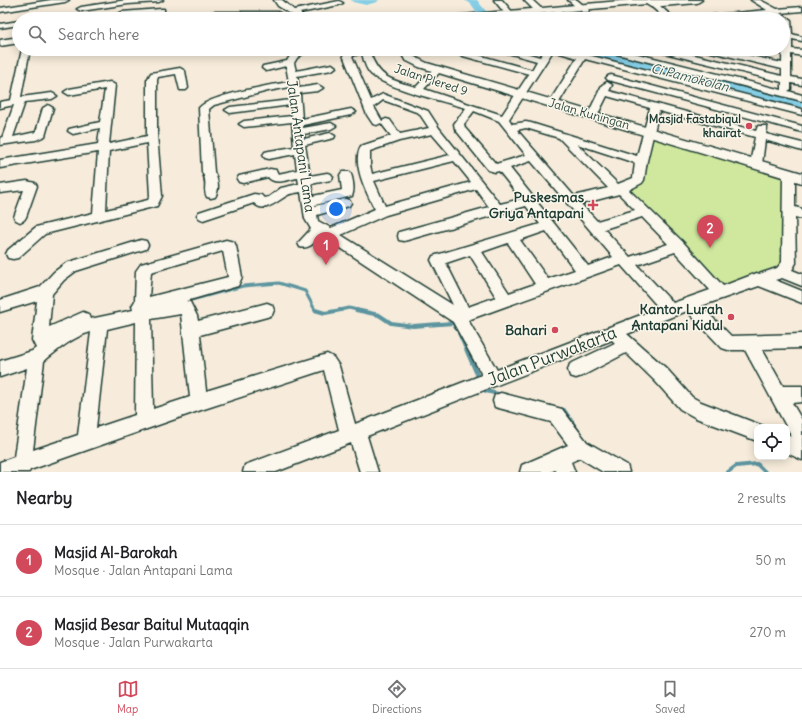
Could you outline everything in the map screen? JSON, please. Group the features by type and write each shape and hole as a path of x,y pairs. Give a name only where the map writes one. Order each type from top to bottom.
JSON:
{"main road":[{"path":"583,9 623,2 697,0"},
{"path":"542,12 655,2"},
{"path":"0,43 12,41"},
{"path":"0,47 12,45"},
{"name":"Jalan Kuningan","path":"408,56 416,62 438,69 795,176"}],"street":[{"path":"0,10 65,0"},
{"path":"81,9 128,1 159,0"},
{"path":"278,0 281,4 294,12 339,3"},
{"path":"498,0 514,12"},
{"path":"508,0 514,12"},
{"path":"528,0 542,12"},
{"path":"572,0 583,9"},
{"path":"755,0 773,12 787,10 802,11"},
{"path":"122,12 128,1"},
{"path":"655,2 664,12"},
{"path":"218,12 224,7 242,12"},
{"path":"153,12 161,11"},
{"path":"0,26 12,24"},
{"path":"790,37 802,39"},
{"path":"790,51 802,54"},
{"path":"3,142 18,101 25,56"},
{"name":"Jalan Antapani Lama","path":"294,56 290,60 290,63 309,207 314,224 461,315 486,382"},
{"path":"348,56 369,106 381,122 397,138"},
{"name":"Jalan Plered 9","path":"367,56 370,66 376,74 393,83 472,107 507,124"},
{"path":"480,56 534,73"},
{"path":"528,56 542,60"},
{"path":"507,124 521,94 545,56"},
{"path":"553,104 584,56"},
{"path":"591,56 616,65 802,112"},
{"path":"643,56 802,98"},
{"path":"702,56 725,65 802,82"},
{"path":"743,56 786,66"},
{"path":"785,94 786,56"},
{"path":"266,68 290,63"},
{"path":"592,116 616,65"},
{"path":"723,78 725,65"},
{"path":"272,101 332,66"},
{"path":"418,90 438,69"},
{"path":"13,254 41,230 99,218 144,206 155,200 152,136 152,80 154,75 180,71 183,88"},
{"path":"610,78 802,128"},
{"path":"257,82 294,87"},
{"path":"369,106 380,98 393,83"},
{"path":"69,92 110,85 102,147 99,218"},
{"path":"230,110 294,87"},
{"path":"211,194 212,178 208,172 204,108 211,103 268,88 318,88"},
{"path":"603,92 802,147"},
{"path":"0,105 52,96"},
{"path":"380,98 383,97 422,112 475,179"},
{"path":"756,164 765,103"},
{"path":"472,107 459,126 492,167 495,168 533,158"},
{"path":"573,201 618,189 638,180 641,161 655,107"},
{"path":"3,142 36,136 42,133 48,108"},
{"path":"269,155 299,133 351,112"},
{"path":"73,131 105,124"},
{"path":"244,124 299,133 331,131"},
{"path":"507,124 531,126 641,161"},
{"path":"507,124 533,158 670,310"},
{"path":"382,211 367,179 363,156 365,149 397,138 435,130"},
{"path":"561,135 644,212 678,246 720,292"},
{"path":"0,164 102,147 152,136"},
{"path":"367,179 457,157"},
{"path":"502,166 585,272"},
{"path":"243,179 270,173 272,173 276,178 305,180 327,177"},
{"path":"309,207 348,193 346,175"},
{"path":"795,176 796,212 789,263 782,272 802,280"},
{"path":"203,215 254,198 257,198 261,203 272,201 305,180"},
{"path":"305,243 325,231 382,211 479,184 497,209"},
{"path":"0,189 30,185 31,188 20,217"},
{"path":"404,236 528,201"},
{"path":"309,207 345,203"},
{"path":"594,227 644,212"},
{"path":"548,226 438,260 461,315 585,272 678,246"},
{"path":"511,237 545,287"},
{"path":"0,306 45,292 59,276 71,267 141,245"},
{"path":"0,369 76,330 100,324 143,310 190,294 233,282 236,277 229,246 226,245 146,268 143,271 143,310 144,422"},
{"path":"473,249 505,299"},
{"name":"Jalan Purwakarta","path":"252,472 670,310 757,279 782,272"},
{"path":"757,279 802,297"},
{"path":"21,468 41,347 45,292"},
{"path":"689,303 725,341 733,344 802,341"},
{"path":"41,347 62,327 78,320 143,310 182,306 187,309 192,330 199,402"},
{"path":"192,330 267,310"},
{"path":"86,441 100,324"},
{"path":"614,332 661,375 686,403 696,409 754,431"},
{"path":"750,343 778,395 794,430"},
{"path":"576,370 628,344"},
{"path":"0,471 21,468 86,441 199,402 327,362 331,366 353,433 369,472"},
{"path":"778,395 802,394"},
{"path":"501,401 556,415 582,448 620,472"},
{"path":"790,445 802,451"},
{"path":"528,472 563,465 582,448"}],"green space":[{"path":"649,131 789,174 789,263 720,292 620,188 638,180"}],"waterway":[{"name":"Ci Pamokolan","path":"356,0 366,2 374,0"},
{"name":"Ci Pamokolan","path":"469,0 474,2 482,12"},
{"name":"Ci Pamokolan","path":"605,56 802,105"},
{"path":"184,302 243,286 279,283 305,291 315,310"},
{"path":"337,311 349,308 361,311"},
{"path":"315,310 325,313 337,311"},
{"path":"356,310 379,315 391,323 413,326 453,323 456,328"},
{"path":"459,333 479,379"},
{"path":"484,387 486,391 502,395"},
{"path":"560,409 564,410 581,435"},
{"path":"728,472 736,466 757,464 765,472"}],"place":[{"name":"Masjid Fastabiqul khairat","path":"749,126"},
{"name":"Puskesmas Griya Antapani","path":"593,205"},
{"name":"Masjid Besar Baitul Mutaqqin","path":"710,248"},
{"name":"Masjid Al-Barokah","path":"326,265"},
{"name":"Kantor Lurah Antapani Kidul","path":"731,317"},
{"name":"Bahari","path":"555,330"}]}
